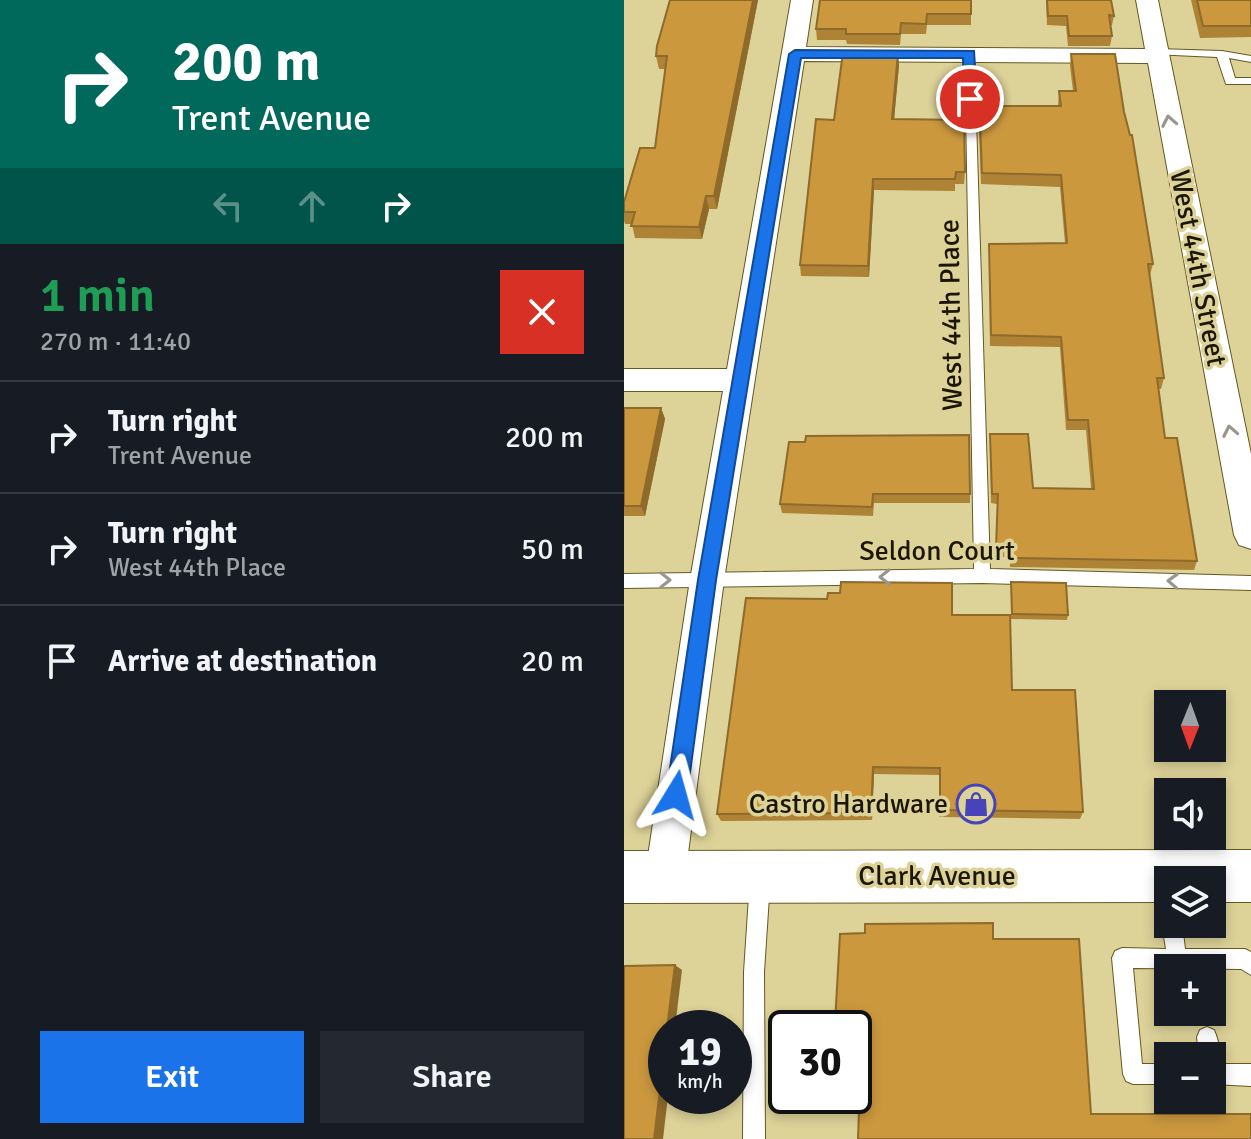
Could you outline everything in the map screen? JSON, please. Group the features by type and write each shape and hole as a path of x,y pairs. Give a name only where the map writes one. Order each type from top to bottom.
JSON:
{"street":[{"path":"644,876 707,580 802,0"},
{"name":"West 44th Street","path":"1147,0 1250,522"},
{"path":"795,54 1156,54"},
{"path":"624,380 739,380"},
{"name":"Clark Avenue","path":"644,876 760,876 1154,898"},
{"name":"Clark Avenue","path":"1226,883 1251,876"}],"lane":[{"name":"West 44th Place","path":"969,54 982,576"},
{"path":"1156,54 1222,54 1251,59"},
{"path":"1222,54 1230,82 1251,81"},
{"name":"Seldon Court","path":"624,581 982,576 1251,583"},
{"path":"754,1139 754,972 760,876"},
{"path":"1154,960 1122,958 1133,1074 1154,1074"},
{"path":"1226,960 1245,959 1251,965"},
{"path":"1226,1074 1251,1075"}],"building":[{"path":"670,0 753,0 714,196 706,196 699,227 631,226 635,212 624,212 624,202 640,148 655,148 667,56 656,56 657,46"},
{"path":"820,0 971,0 971,14 927,14 926,24 901,23 900,34 846,34 846,29 816,29"},
{"path":"1047,0 1111,0 1114,16 1109,15 1112,36 1069,36 1067,16 1048,16"},
{"path":"1197,0 1251,0 1251,26 1203,26"},
{"path":"843,52 898,53 892,119 964,120 965,172 956,172 955,179 873,179 868,266 800,265 816,119 834,120"},
{"path":"1071,54 1115,54 1153,264 1148,264 1164,378 1157,378 1165,438 1177,438 1197,561 1011,558 1011,548 996,548 998,494 992,494 990,434 1028,434 1033,488 1094,489 1088,420 1068,420 1061,337 991,335 989,244 1067,243 1061,175 982,173 980,121 985,121 984,106 1061,106 1059,91 1076,91"},
{"path":"624,408 661,408 641,506 624,506"},
{"path":"969,435 970,494 873,494 872,507 780,504 789,442 805,442 806,436"},
{"path":"841,582 952,583 952,615 1010,615 1012,690 1075,690 1083,812 940,810 940,768 873,767 871,813 717,814 746,598 827,599 828,593 840,593"},
{"path":"1011,582 1066,583 1068,615 1012,614"},
{"path":"993,923 993,939 1079,939 1091,1114 1251,1114 1251,1139 858,1139 859,1114 872,1114 872,1010 836,1010 840,934 865,933 865,924"},
{"path":"675,965 669,1010 648,1010 648,1114 657,1114 654,1139 624,1139 624,966"}],"place":[{"name":"Castro Hardware","path":"976,804"}],"route":[{"path":"676,795 739,380 795,54 969,54 970,99"}]}
